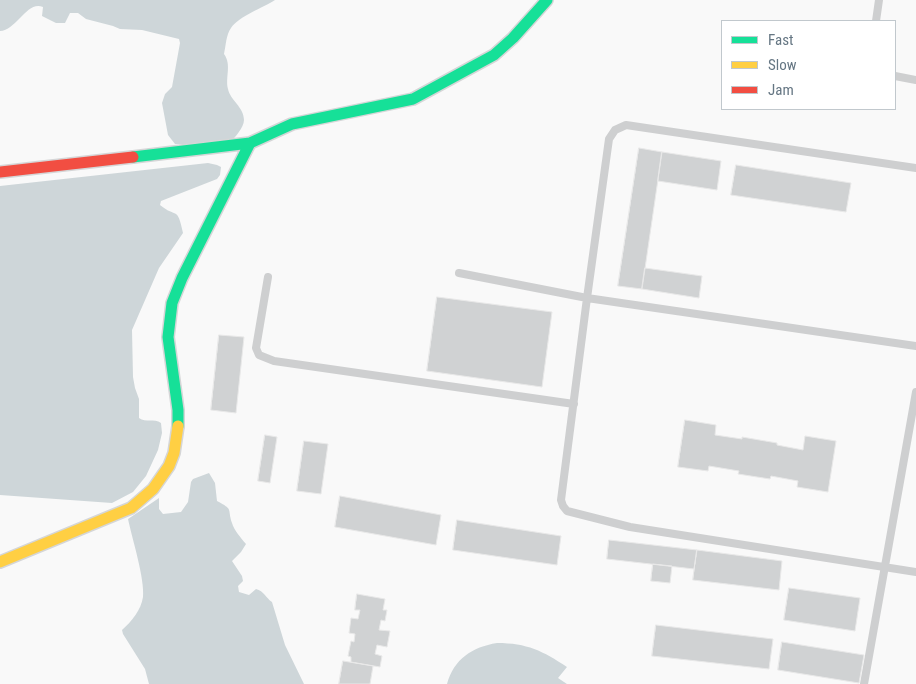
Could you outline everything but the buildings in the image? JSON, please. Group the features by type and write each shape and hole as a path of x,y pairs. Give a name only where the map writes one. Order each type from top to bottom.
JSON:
{"street":[{"path":"0,172 250,143 292,124 413,99 494,54 513,38 547,0"},
{"path":"0,562 131,508 145,499 159,484 169,466 179,433 178,411 170,362 170,312 179,284 250,143"}],"lane":[{"path":"876,20 879,0"},
{"path":"896,76 916,80"},
{"path":"916,168 626,125 615,130 609,139 561,500 562,506 567,511 630,527 916,572"},
{"path":"459,273 587,298 916,346"},
{"path":"268,277 256,348 260,355 274,361 574,404"},
{"path":"864,684 916,392"}],"shaded area":[{"path":"0,0 275,0 240,20 231,28 227,37 224,54 228,62 227,85 231,97 242,111 244,120 238,133 229,144 175,144 168,135 162,103 165,94 172,87 180,43 179,39 142,30 120,29 86,19 78,13 70,13 65,23 56,23 42,16 43,7 37,6 27,11 12,26 0,31"},
{"path":"208,163 221,167 220,175 217,179 161,201 160,205 178,216 183,233 159,268 132,330 133,377 139,399 139,418 161,423 162,433 158,450 146,476 133,492 112,503 0,495 0,186"},
{"path":"209,473 215,483 217,501 228,508 234,528 246,544 232,561 242,576 243,581 238,586 239,592 249,595 256,589 261,591 272,602 285,645 304,684 149,684 145,669 123,634 122,630 136,615 143,597 140,569 128,519 159,498 159,509 163,514 181,512 188,502 193,479"},
{"path":"497,643 526,646 550,656 567,667 558,678 567,684 447,684 454,668 465,656 472,651"}],"traffic: fast":[{"path":"133,157 250,143 292,124 413,99 494,55 513,38 547,0"},
{"path":"178,426 178,410 168,337 172,303 182,278 250,143"}],"traffic: slow":[{"path":"0,562 131,508 153,489 169,466 174,453 178,426"}],"traffic: jam":[{"path":"0,172 133,157"}]}
